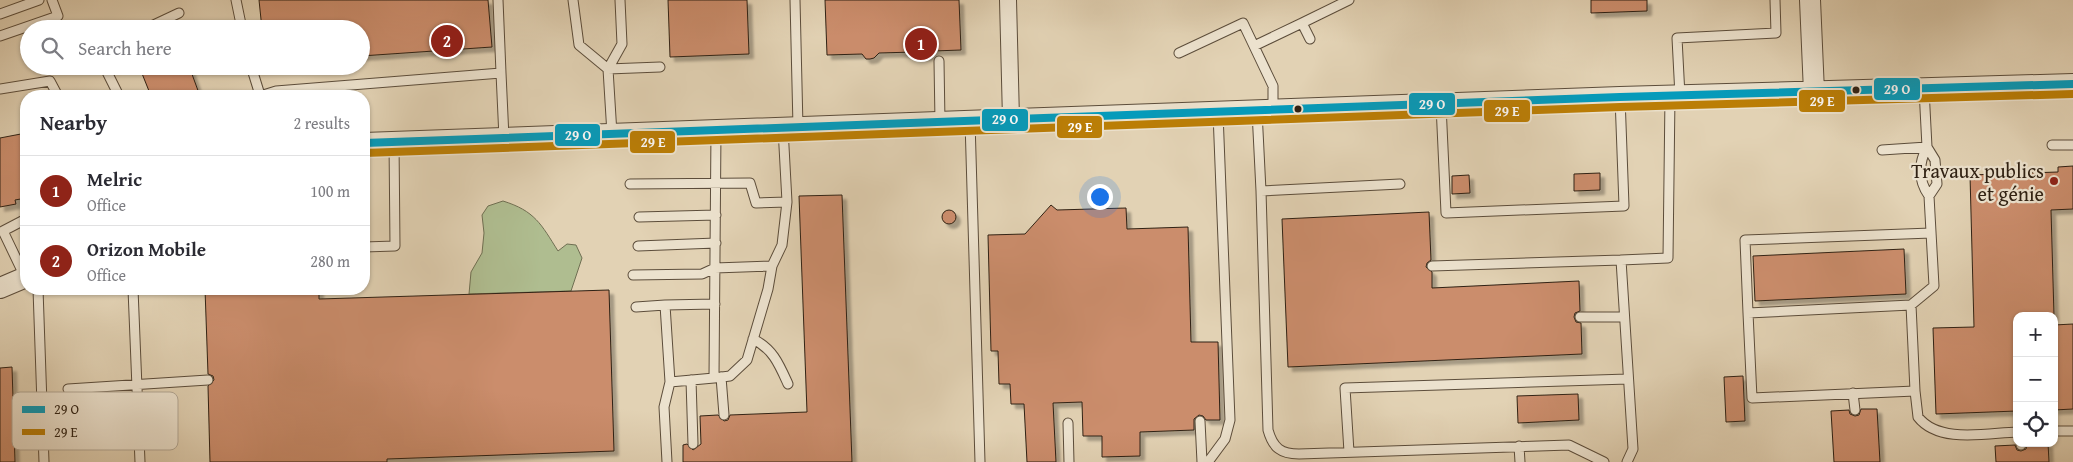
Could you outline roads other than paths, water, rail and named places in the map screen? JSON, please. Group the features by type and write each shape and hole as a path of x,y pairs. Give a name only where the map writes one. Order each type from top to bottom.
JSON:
{"street":[{"path":"1008,0 1011,119"},
{"path":"1810,0 1814,92"},
{"path":"370,143 1620,97 2073,84"},
{"path":"0,288 20,283"}],"lane":[{"path":"0,14 40,0"},
{"path":"46,20 58,16 52,0"},
{"path":"236,0 240,20"},
{"path":"498,0 504,138"},
{"path":"574,0 579,45 608,69 660,67"},
{"path":"612,134 608,69 622,44 620,0"},
{"path":"670,382 730,376 747,360 768,290 772,266 782,246 787,202 791,127 795,0"},
{"path":"1254,46 1349,0"},
{"path":"1432,266 1668,258 1677,38 1776,33 1775,0"},
{"path":"164,20 179,13"},
{"path":"1179,53 1243,23 1272,86 1265,111 1261,191 1268,430 1271,440 1277,449 1286,454 1569,444 1604,462"},
{"path":"1302,23 1310,39"},
{"path":"0,36 20,29"},
{"path":"939,61 940,122"},
{"path":"288,90 501,73"},
{"path":"109,75 117,90"},
{"path":"254,75 258,90"},
{"path":"0,89 50,81 55,90"},
{"path":"1924,89 1927,147 1935,160 1936,184 1929,196"},
{"path":"1441,105 1446,213 1624,206 1620,97"},
{"path":"1208,462 1225,439 1230,420 1218,113"},
{"path":"970,122 980,462"},
{"path":"716,130 715,304 718,377 724,415"},
{"path":"370,247 395,246 394,141"},
{"path":"2052,145 2073,144"},
{"path":"1882,150 1927,147"},
{"path":"1748,313 1911,305 1934,286 1929,196 1921,185 1920,160 1927,147"},
{"path":"630,184 750,183 756,203 787,202"},
{"path":"1261,191 1400,184"},
{"path":"639,217 716,215"},
{"path":"20,221 2,230 20,263"},
{"path":"1915,391 1752,398 1745,240 1931,233"},
{"path":"638,246 716,243"},
{"path":"1621,260 1633,449 1627,462"},
{"path":"633,275 702,274 716,268 772,266"},
{"path":"31,295 39,392"},
{"path":"133,295 137,392"},
{"path":"636,306 715,304"},
{"path":"666,305 670,382 664,407 667,462"},
{"path":"1911,305 1918,417 1926,426 1952,434 2013,432"},
{"path":"1580,317 1624,317"},
{"path":"753,339 772,352 778,360 788,384"},
{"path":"1349,452 1345,388 1628,378"},
{"path":"68,389 208,380"},
{"path":"691,380 694,444"},
{"path":"1854,393 1855,410"},
{"path":"1200,420 1202,462"},
{"path":"1068,422 1069,462"},
{"path":"2058,431 2073,430"},
{"path":"1519,446 1520,462"}],"place":[{"name":"Orizon Mobile","path":"447,41"},
{"name":"Melric","path":"921,44"},
{"name":"Travaux publics et génie","path":"2054,181"}]}
